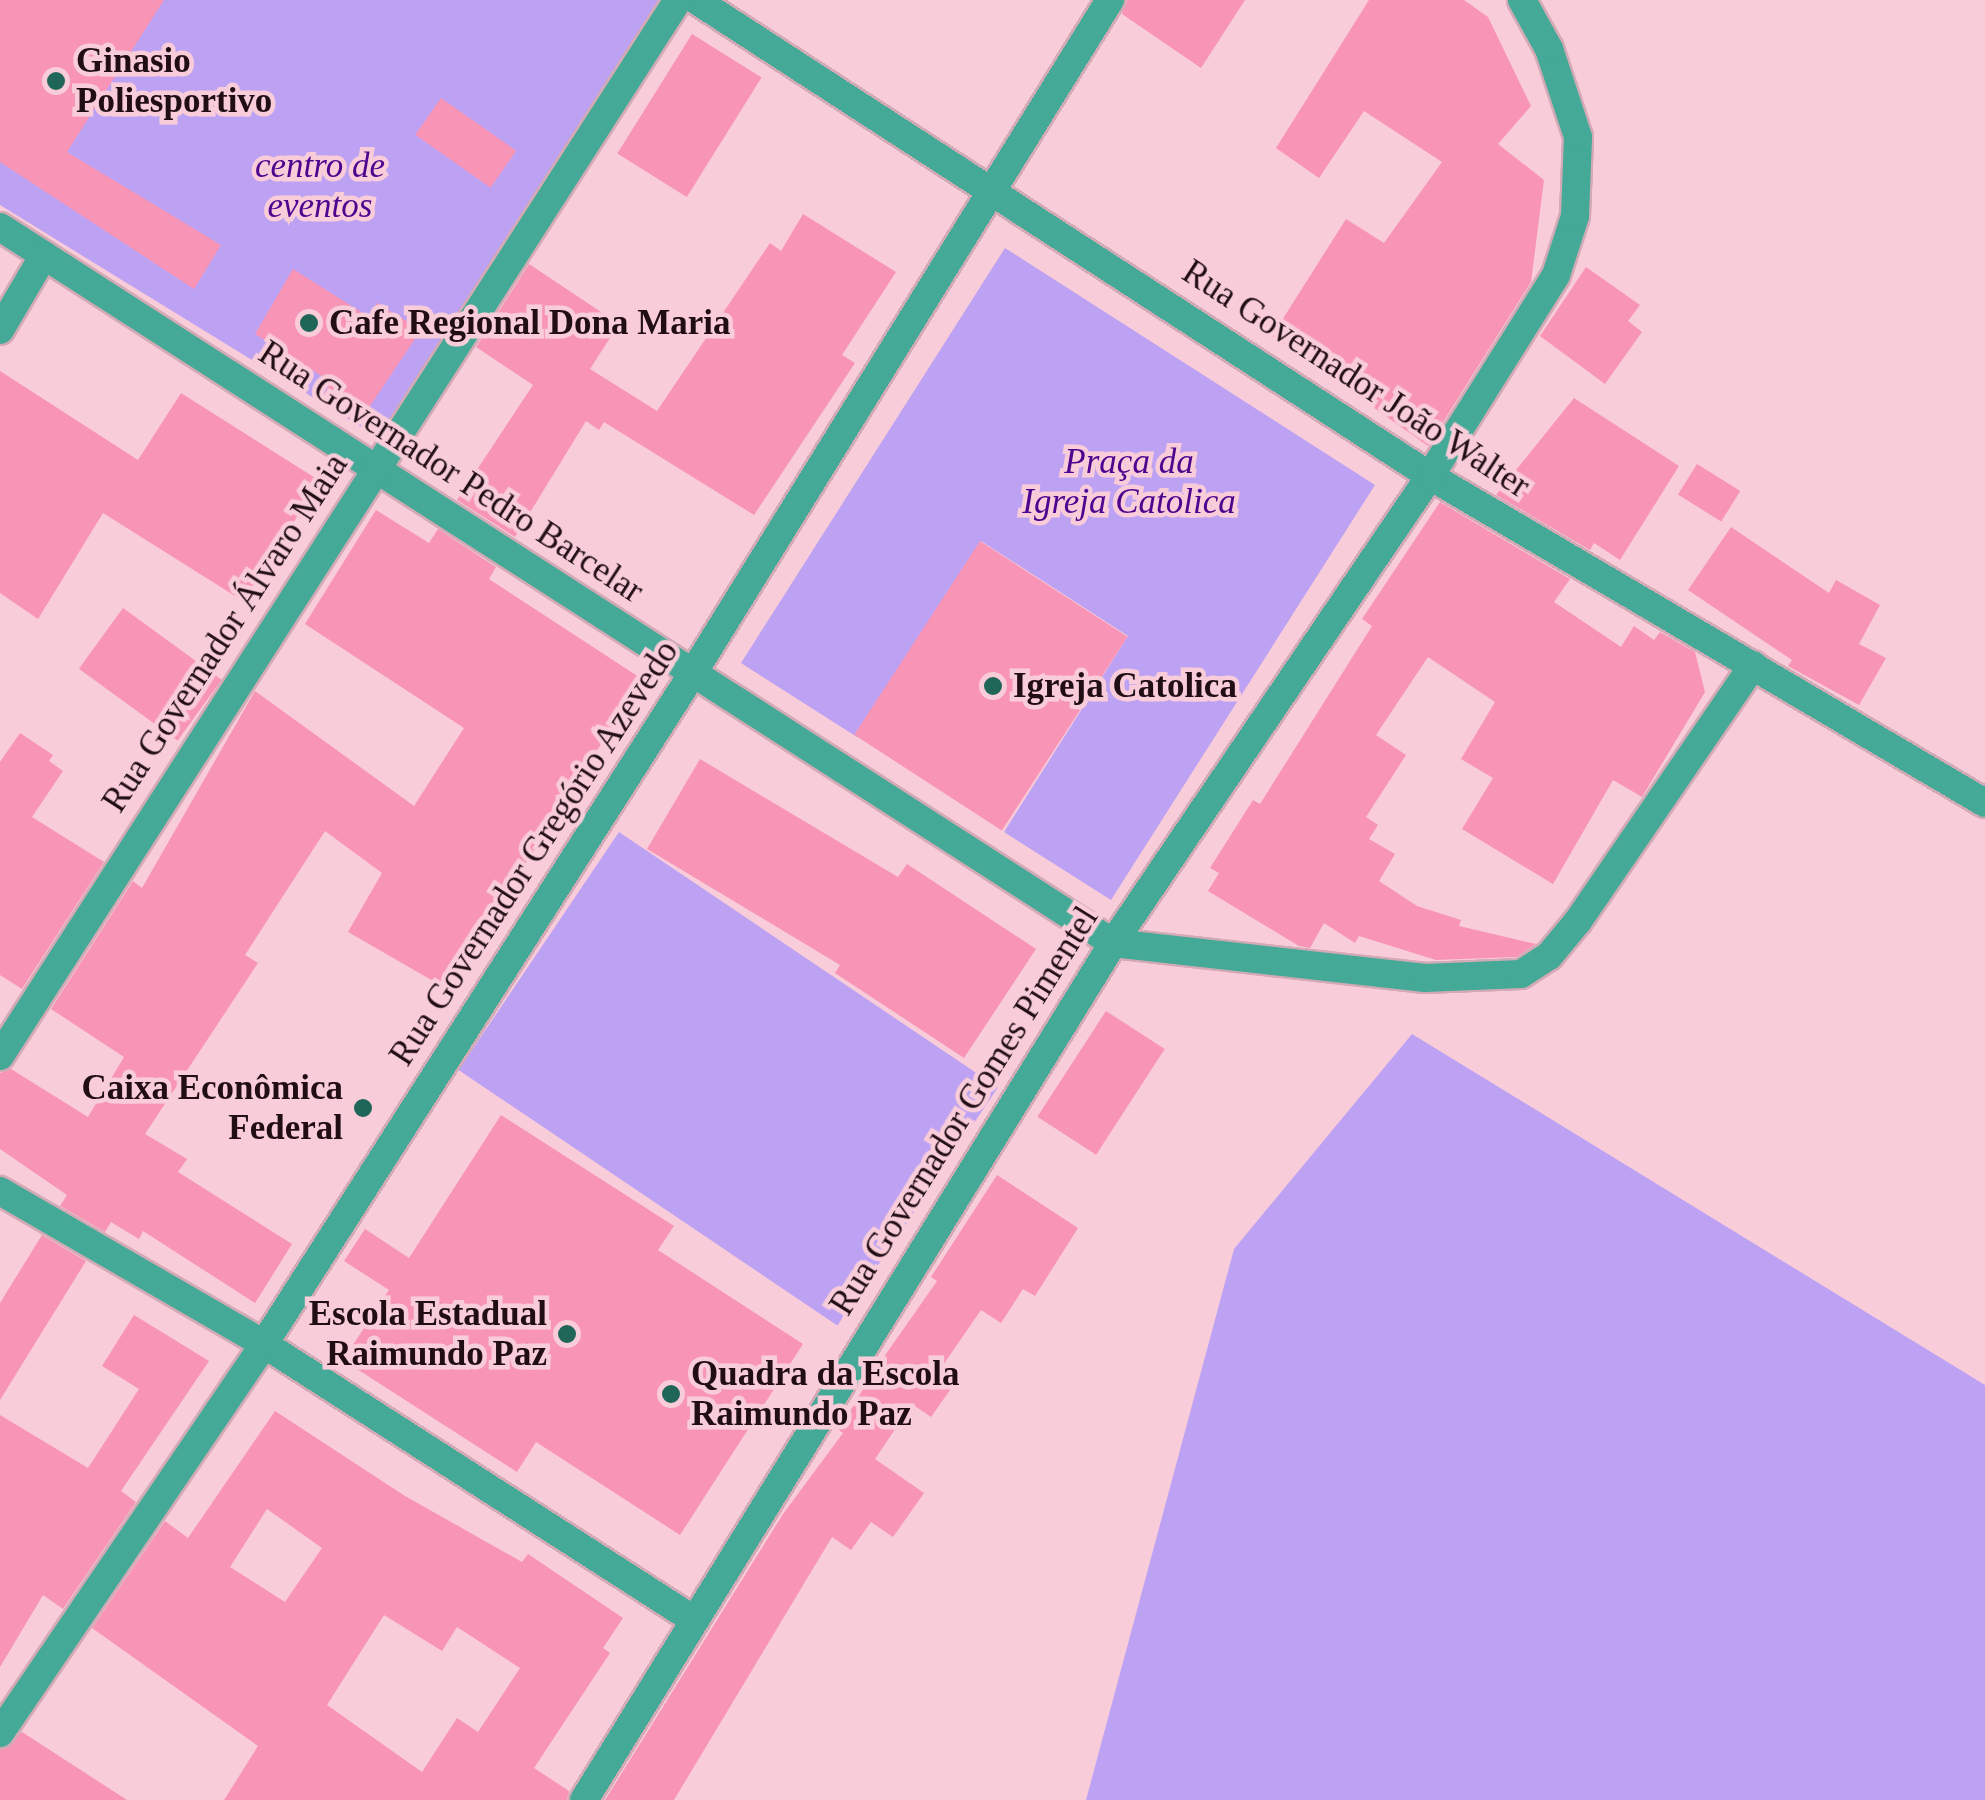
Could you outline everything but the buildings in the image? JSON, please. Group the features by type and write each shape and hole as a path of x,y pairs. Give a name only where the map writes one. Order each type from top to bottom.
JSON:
{"street":[{"name":"Rua Governador Álvaro Maia","path":"0,1056 678,0"},
{"name":"Rua Governador João Walter","path":"696,0 992,186 1430,476 1985,803"},
{"name":"Rua Governador Gregório Azevedo","path":"0,1733 264,1344 694,674 1110,0"},
{"name":"Rua Governador Gomes Pimentel","path":"584,1800 691,1618 1113,943 1430,476 1556,275 1575,216 1578,138 1548,49 1522,0"},
{"name":"Rua Governador Pedro Barcelar","path":"0,226 377,465 1113,943"},
{"path":"0,330 44,255"},
{"path":"1113,943 1425,978 1521,974 1548,956 1578,921 1752,665"},
{"path":"0,1191 264,1344 691,1618"}],"green space":[{"name":"centro de eventos","path":"0,0 666,0 382,440 0,205"},
{"name":"Praça da Igreja Catolica","path":"1005,248 1375,485 1111,900 1004,832 1128,636 981,541 857,737 741,663"},
{"path":"619,832 998,1088 837,1325 459,1070"},
{"path":"1412,1034 1985,1385 1985,1800 1086,1800 1234,1249"}],"place":[{"name":"Ginasio Poliesportivo","path":"56,81"},
{"name":"Cafe Regional Dona Maria","path":"309,323"},
{"name":"Igreja Catolica","path":"993,686"},
{"name":"Caixa Econômica Federal","path":"363,1108"},
{"name":"Escola Estadual Raimundo Paz","path":"567,1334"},
{"name":"Quadra da Escola Raimundo Paz","path":"671,1394"}]}
